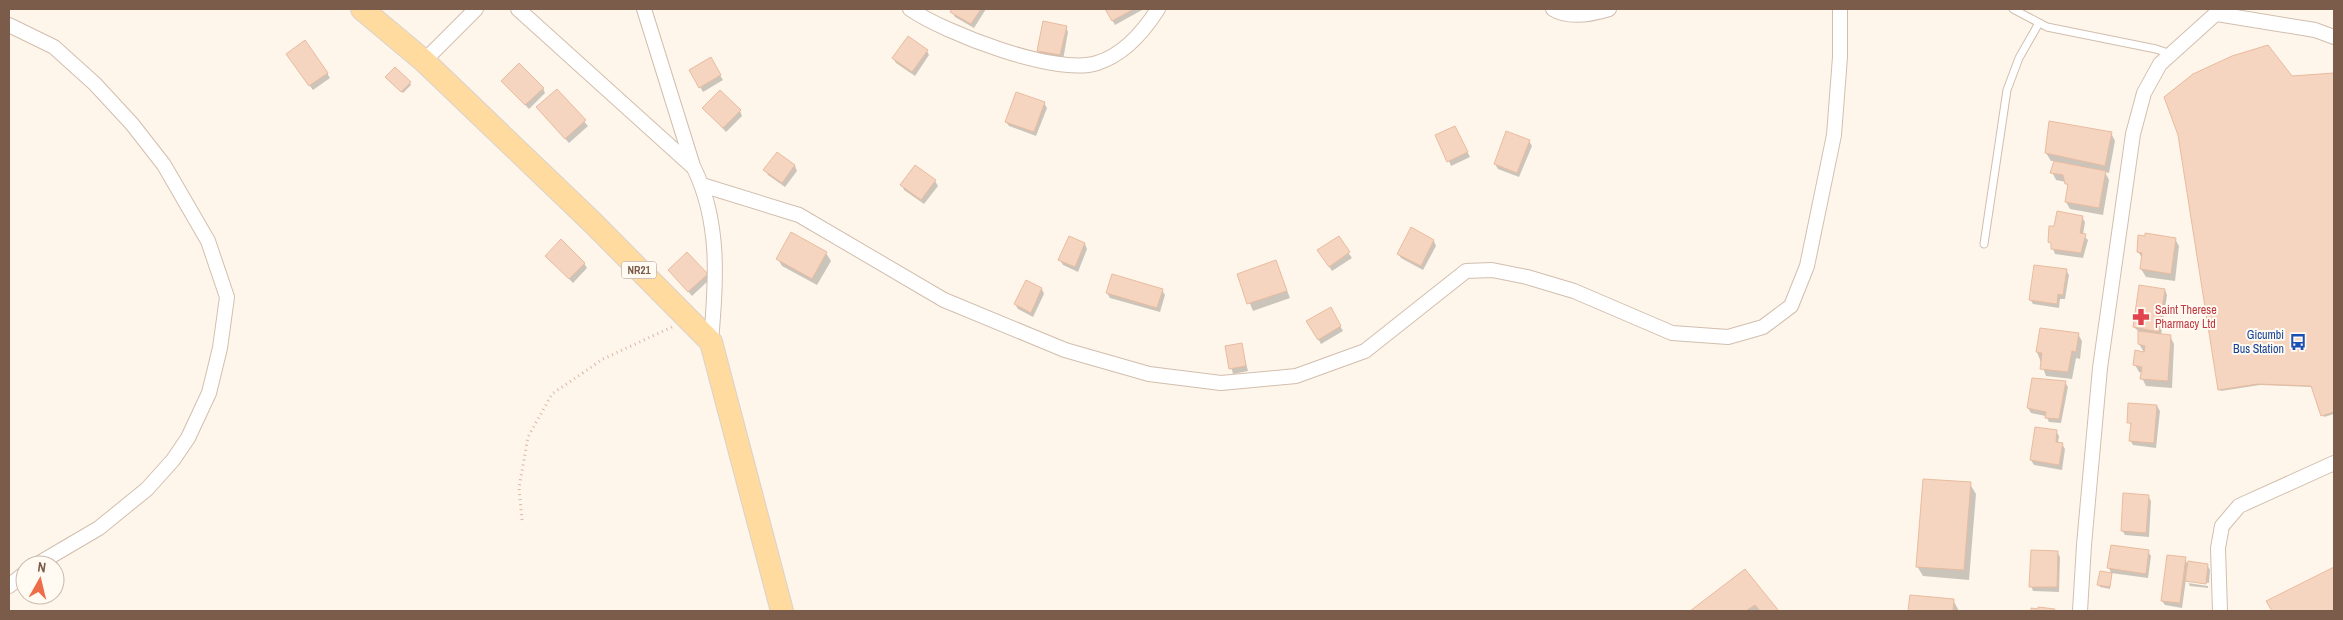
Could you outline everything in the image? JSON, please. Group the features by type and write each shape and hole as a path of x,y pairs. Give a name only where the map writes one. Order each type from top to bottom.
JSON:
{"main road":[{"name":"NR21","path":"362,9 424,61 592,222 712,342"},
{"path":"712,342 782,611"}],"street":[{"path":"424,61 476,9"},
{"path":"518,9 693,166"},
{"path":"644,9 693,166 702,185 712,226 716,272 712,342"},
{"path":"910,9 963,36 1018,56 1078,66 1096,64 1114,56 1147,26 1158,9"},
{"path":"1553,9 1558,12 1584,15 1609,9"},
{"path":"702,185 799,215 944,300 1066,350 1149,374 1222,383 1296,376 1365,351 1466,271 1492,270 1527,277 1574,292 1672,333 1728,336 1763,327 1791,306 1807,266 1834,135 1840,57 1840,9"},
{"path":"2080,611 2100,368 2133,134 2144,93 2160,64 2219,11 2315,30 2334,37"},
{"path":"9,25 54,47 95,84 132,124 164,165 208,241 227,296 220,348 209,393 188,438 173,460 147,489 99,528 53,555"},
{"path":"2220,611 2218,548 2222,526 2239,506 2334,463"}],"lane":[{"path":"2013,9 2039,23 2064,31 2156,48 2171,54"},
{"path":"1984,244 2007,90 2019,58 2039,23"}],"path":[{"path":"522,520 519,488 528,436 552,394 603,358 688,320"}],"building":[{"path":"952,9 981,9 971,24 950,12"},
{"path":"1105,9 1134,9 1112,21"},
{"path":"1043,21 1067,26 1060,55 1037,51"},
{"path":"908,36 928,50 912,72 892,58"},
{"path":"305,40 328,73 309,86 286,54"},
{"path":"2268,45 2292,76 2334,73 2334,412 2321,416 2311,386 2258,384 2218,390 2178,135 2164,97 2193,74 2232,56"},
{"path":"711,57 721,75 699,88 689,70"},
{"path":"519,63 544,88 525,105 501,81"},
{"path":"395,67 411,82 401,92 385,77"},
{"path":"557,89 586,120 565,139 536,107"},
{"path":"720,90 741,110 723,128 702,108"},
{"path":"1016,92 1045,102 1034,132 1005,122"},
{"path":"2049,121 2112,132 2105,166 2045,153"},
{"path":"1455,126 1468,152 1447,162 1435,135"},
{"path":"1506,131 1530,140 1517,173 1494,164"},
{"path":"777,152 795,165 782,183 763,170"},
{"path":"2054,161 2106,171 2099,208 2065,202 2068,184 2065,184 2063,175 2050,173"},
{"path":"915,165 936,180 921,200 900,185"},
{"path":"2057,211 2083,216 2080,233 2086,234 2081,253 2051,249 2051,243 2048,242 2049,226 2054,226"},
{"path":"1411,227 1434,240 1421,266 1397,254"},
{"path":"791,232 827,252 812,279 776,259"},
{"path":"2145,233 2176,238 2171,274 2140,269 2142,253 2137,252 2138,235 2145,236"},
{"path":"1069,236 1085,243 1075,267 1058,260"},
{"path":"1339,236 1350,252 1329,267 1317,250"},
{"path":"561,239 585,263 569,279 545,256"},
{"path":"687,252 708,274 688,292 668,270"},
{"path":"1276,260 1287,291 1247,304 1237,274"},
{"path":"2034,265 2067,269 2063,295 2058,294 2057,304 2029,300"},
{"path":"1112,274 1163,289 1157,308 1106,293"},
{"path":"1026,280 1042,288 1031,313 1014,304"},
{"path":"2139,285 2165,289 2159,332 2133,327"},
{"path":"1331,307 1341,326 1318,340 1306,321"},
{"path":"2040,328 2079,333 2076,352 2072,351 2068,372 2040,369 2042,353 2036,352"},
{"path":"2138,331 2171,335 2168,381 2140,379 2142,367 2133,365 2135,350 2144,352 2145,346 2138,344"},
{"path":"1242,343 1246,366 1229,369 1225,346"},
{"path":"2032,378 2066,381 2059,419 2045,418 2046,412 2027,408"},
{"path":"2128,403 2157,405 2154,443 2129,441 2131,423 2127,423"},
{"path":"2035,427 2057,430 2056,442 2063,443 2059,465 2030,460"},
{"path":"1923,479 1971,482 1964,570 1916,567"},
{"path":"2123,493 2149,495 2146,533 2121,531"},
{"path":"2111,545 2149,550 2146,574 2107,568"},
{"path":"2031,550 2058,551 2057,587 2029,587"},
{"path":"2167,555 2186,557 2180,603 2161,601"},
{"path":"2188,561 2208,564 2206,584 2185,581"},
{"path":"2334,567 2334,611 2272,611 2266,601"},
{"path":"1745,569 1779,611 1760,611 1755,605 1746,611 1690,611"},
{"path":"2100,571 2112,573 2110,587 2097,585"},
{"path":"1910,595 1954,599 1953,611 1908,611"},
{"path":"2038,607 2055,609 2054,611 2031,611 2031,608 2038,609"}],"place":[{"name":"Saint Therese Pharmacy Ltd","path":"2141,317"},
{"name":"Gicumbi Bus Station","path":"2298,342"}]}
